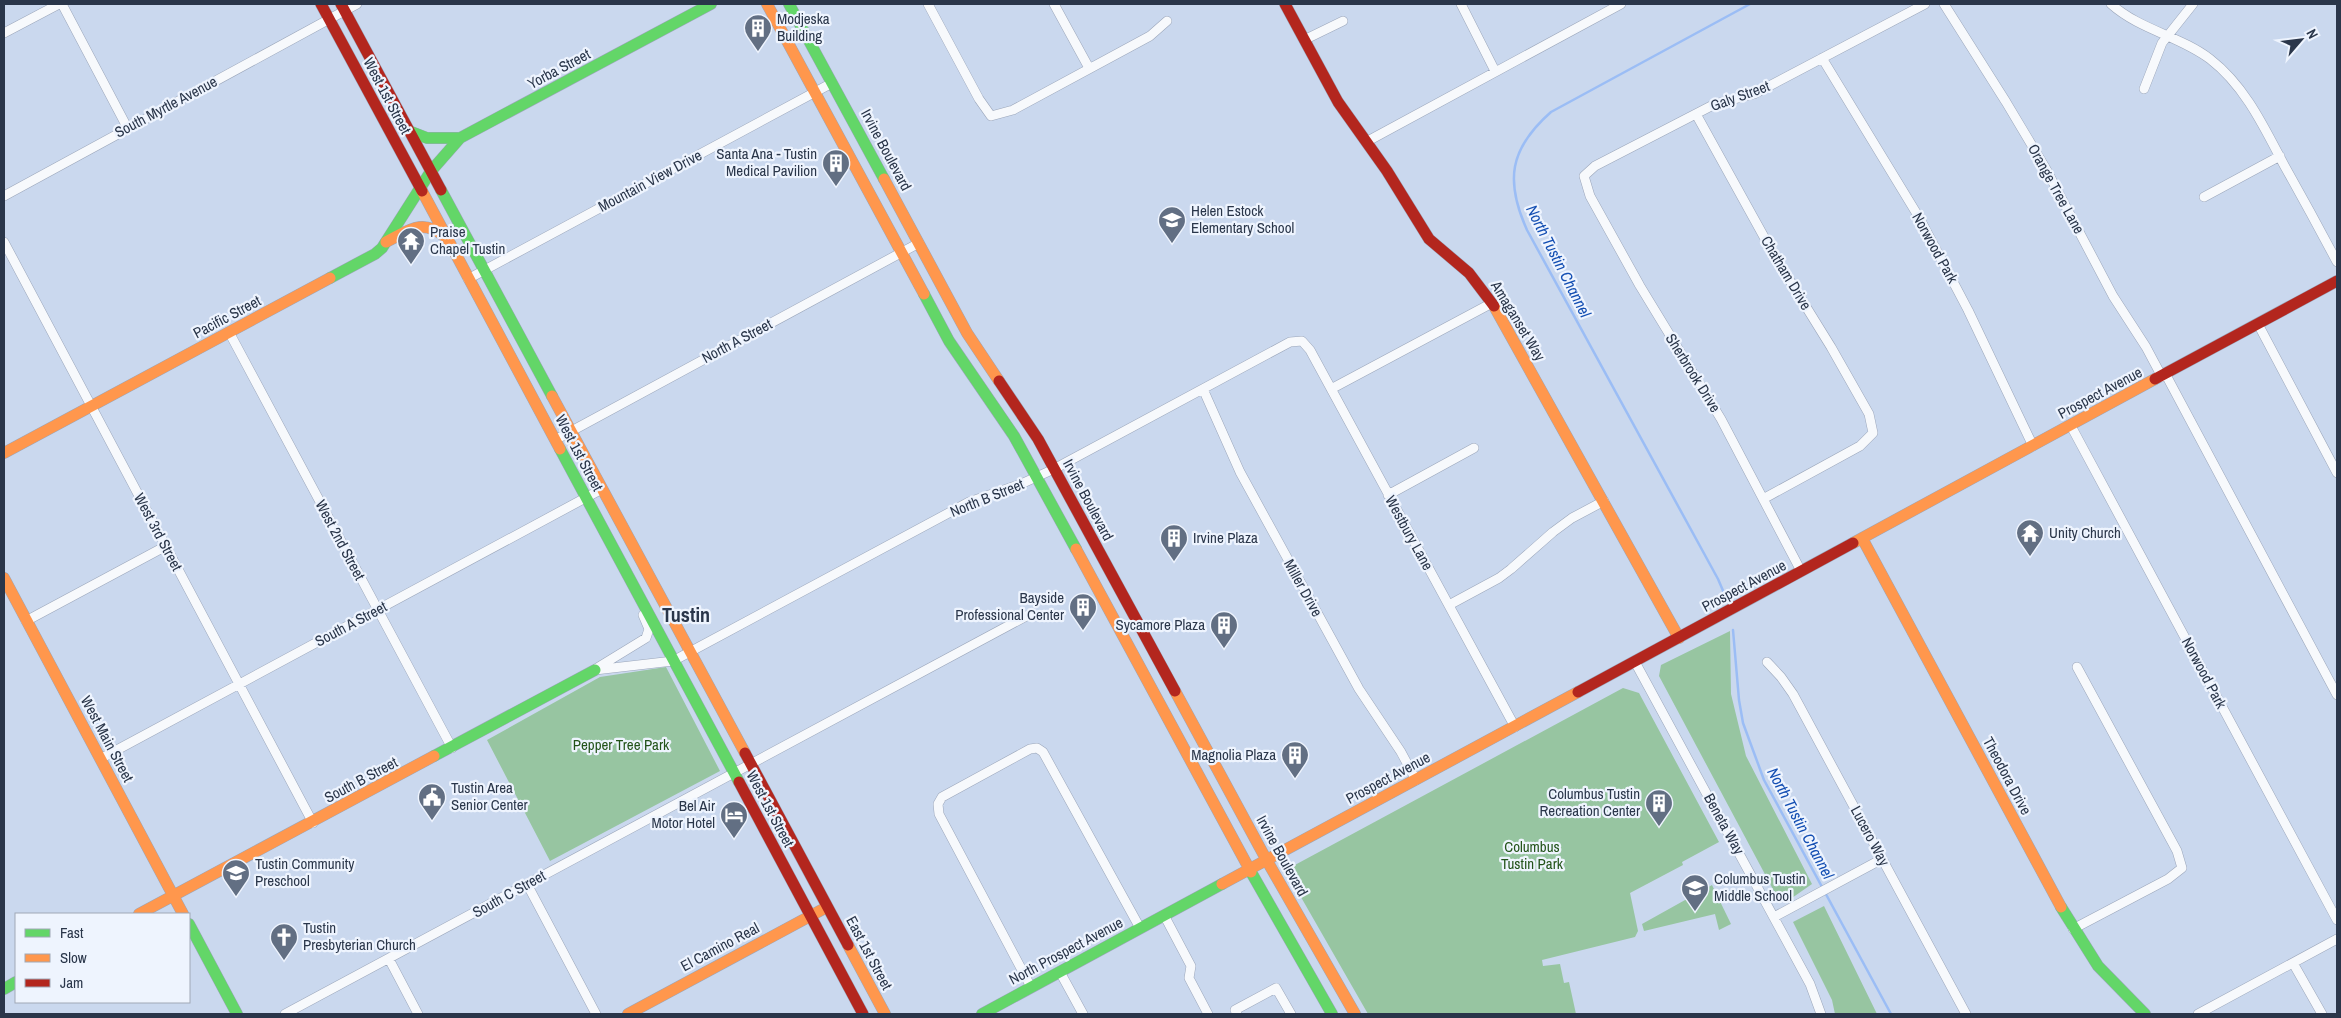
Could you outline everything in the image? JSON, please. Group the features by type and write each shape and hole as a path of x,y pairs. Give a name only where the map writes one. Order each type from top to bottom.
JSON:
{"main road":[{"name":"West 1st Street","path":"321,4 810,916"},
{"name":"Yorba Street","path":"431,171 460,138 711,4"},
{"path":"767,4 949,341 1001,416 1037,477 1249,869 1332,1014"},
{"name":"Irvine Boulevard","path":"789,4 967,333 1026,419 1266,859 1355,1014"},
{"name":"Amaganset Way","path":"1285,4 1338,102 1387,171 1429,239 1470,273 1492,302 1679,638"},
{"name":"West 1st Street","path":"343,7 827,907"},
{"path":"409,131 418,137 427,139 460,138"},
{"name":"Pacific Street","path":"4,453 371,256 384,244 431,171"},
{"path":"384,244 410,230 426,226 433,227 447,239"},
{"name":"Prospect Avenue","path":"1164,915 1515,727 2337,281"},
{"name":"Theodora Drive","path":"1862,538 2084,949 2145,1014"},
{"name":"West Main Street","path":"4,578 182,913"},
{"path":"1119,629 1136,620"},
{"name":"South B Street","path":"142,913 313,823 595,670"},
{"name":"El Camino Real","path":"628,1014 827,907"},
{"name":"East 1st Street","path":"827,907 885,1014"},
{"name":"North Prospect Avenue","path":"982,1014 1164,915"},
{"path":"810,916 863,1014"},
{"path":"190,926 237,1014"}],"street":[{"path":"4,33 60,4 127,127"},
{"name":"South Myrtle Avenue","path":"4,196 127,127 329,19 343,7 357,4"},
{"path":"928,4 986,111 991,116 1001,115 1150,36 1167,21"},
{"path":"1054,4 1089,68"},
{"path":"1461,4 1495,71"},
{"path":"1366,142 1621,4"},
{"name":"Galy Street","path":"1584,176 1595,166 1715,104 1754,94 1924,4"},
{"name":"Orange Tree Lane","path":"1944,4 2016,119 2077,226 2112,296 2164,376 2337,695"},
{"path":"2111,4 2134,20 2194,48 2211,60 2235,83 2280,156 2337,262"},
{"path":"2144,89 2167,35 2193,4"},
{"path":"1304,40 1343,21"},
{"name":"Norwood Park","path":"1822,58 1920,219 1968,310 2033,446"},
{"name":"Mountain View Drive","path":"468,279 832,83"},
{"name":"Chatham Drive","path":"1696,114 1774,255 1831,347 1869,414 1872,433 1860,446 1763,499"},
{"path":"2204,197 2280,156"},
{"name":"Sherbrook Drive","path":"1584,176 1594,204 1640,286 1721,420 1801,572"},
{"name":"West 3rd Street","path":"4,242 313,823"},
{"name":"North A Street","path":"555,440 919,243"},
{"path":"1331,388 1492,302"},
{"path":"2258,324 2337,473"},
{"name":"West 2nd Street","path":"229,332 452,748"},
{"name":"North B Street","path":"673,661 969,502 1054,469 1290,342 1302,341"},
{"name":"Westbury Lane","path":"1302,341 1310,350 1331,388 1515,727"},
{"name":"Miller Drive","path":"1203,389 1245,481 1359,689 1401,752 1416,780"},
{"name":"Norwood Park","path":"2071,426 2337,920"},
{"path":"1388,495 1474,448"},
{"name":"South A Street","path":"100,759 602,489"},
{"path":"1449,604 1499,578 1572,518 1604,501"},
{"path":"26,620 166,546"},
{"name":"South B Street","path":"595,670 646,638 649,629 632,594 632,583"},
{"name":"South C Street","path":"285,1014 1032,613"},
{"name":"South B Street","path":"595,670 673,661"},
{"name":"Beneta Way","path":"1635,662 1810,984 1821,1014"},
{"name":"Lucero Way","path":"1767,662 1793,694 1966,1014"},
{"path":"2073,929 2168,879 2182,868 2177,851 2077,667"},
{"path":"1031,987 939,814 938,804 942,797 986,773 1030,750 1037,748 1043,752 1140,928"},
{"path":"1774,917 1882,859"},
{"path":"527,884 596,1014"},
{"path":"1164,915 1191,966 1189,978 1208,1014"},
{"path":"2198,1014 2337,939"},
{"path":"389,959 418,1014"},
{"path":"2293,963 2322,1014"},
{"path":"1060,972 1082,1014"},
{"path":"1237,1014 1235,1010 1276,988 1291,1014"}],"green space":[{"path":"1730,631 1731,694 1746,756 1812,884 1789,900 1775,893 1659,676 1661,665"},
{"name":"Pepper Tree Park","path":"666,667 720,771 550,861 487,740 600,677"},
{"name":"Columbus Tustin Park","path":"1623,688 1639,693 1719,842 1682,862 1683,865 1630,893 1638,931 1635,937 1542,960 1543,966 1560,964 1564,983 1569,982 1576,1014 1368,1014 1290,878 1293,866"},
{"path":"1712,885 1731,924 1719,930 1715,914 1644,931 1642,924"},
{"path":"1824,906 1877,1014 1835,1014 1832,1000 1793,922"}],"waterway":[{"name":"North Tustin Channel","path":"1724,593 1527,230 1520,212 1514,181 1515,167 1526,139 1551,112 1750,4"},
{"name":"North Tustin Channel","path":"1733,630 1739,700 1743,723 1764,780 1891,1014"}],"traffic: fast":[{"path":"330,278 375,254 382,248 431,171 460,138 711,4"},
{"path":"789,4 884,179"},
{"path":"409,131 427,138 460,138"},
{"path":"441,190 552,396"},
{"path":"924,294 949,341 1014,436 1076,549"},
{"path":"560,449 739,782"},
{"path":"434,756 595,670"},
{"path":"1251,872 1332,1014"},
{"path":"982,1014 1222,884"},
{"path":"2061,907 2098,966 2145,1014"},
{"path":"190,926 237,1014"},
{"path":"4,989 15,983"}],"traffic: slow":[{"path":"767,4 924,294"},
{"path":"884,179 967,333 999,381"},
{"path":"422,191 560,449"},
{"path":"386,242 415,228 422,227 429,228 444,236"},
{"path":"4,453 330,278"},
{"path":"1494,306 1679,638"},
{"path":"1853,543 2155,379"},
{"path":"552,396 745,753"},
{"path":"1862,538 2061,907"},
{"path":"1076,549 1251,872"},
{"path":"4,578 182,913"},
{"path":"1175,691 1266,859 1355,1014"},
{"path":"1222,884 1578,692"},
{"path":"141,913 434,756"},
{"path":"628,1014 827,907"},
{"path":"848,945 885,1014"}],"traffic: jam":[{"path":"321,4 422,191"},
{"path":"341,4 441,190"},
{"path":"1285,4 1338,102 1387,171 1429,239 1469,273 1494,306"},
{"path":"2155,379 2337,281"},
{"path":"999,381 1038,439 1175,691"},
{"path":"1578,692 1853,543"},
{"path":"745,753 848,945"},
{"path":"739,782 863,1014"}],"place":[{"name":"Modjeska Building","path":"758,52"},
{"name":"Santa Ana - Tustin Medical Pavilion","path":"836,187"},
{"name":"Helen Estock Elementary School","path":"1172,244"},
{"name":"Praise Chapel Tustin","path":"411,265"},
{"name":"Unity Church","path":"2030,557"},
{"name":"Irvine Plaza","path":"1174,562"},
{"name":"Bayside Professional Center","path":"1083,631"},
{"name":"Sycamore Plaza","path":"1224,649"},
{"name":"Magnolia Plaza","path":"1295,779"},
{"name":"Tustin Area Senior Center","path":"432,821"},
{"name":"Columbus Tustin Recreation Center","path":"1659,827"},
{"name":"Bel Air Motor Hotel","path":"734,839"},
{"name":"Tustin Community Preschool","path":"236,897"},
{"name":"Columbus Tustin Middle School","path":"1695,912"},
{"name":"Tustin Presbyterian Church","path":"284,961"}],"district":[{"name":"Tustin","path":"686,615"}]}
